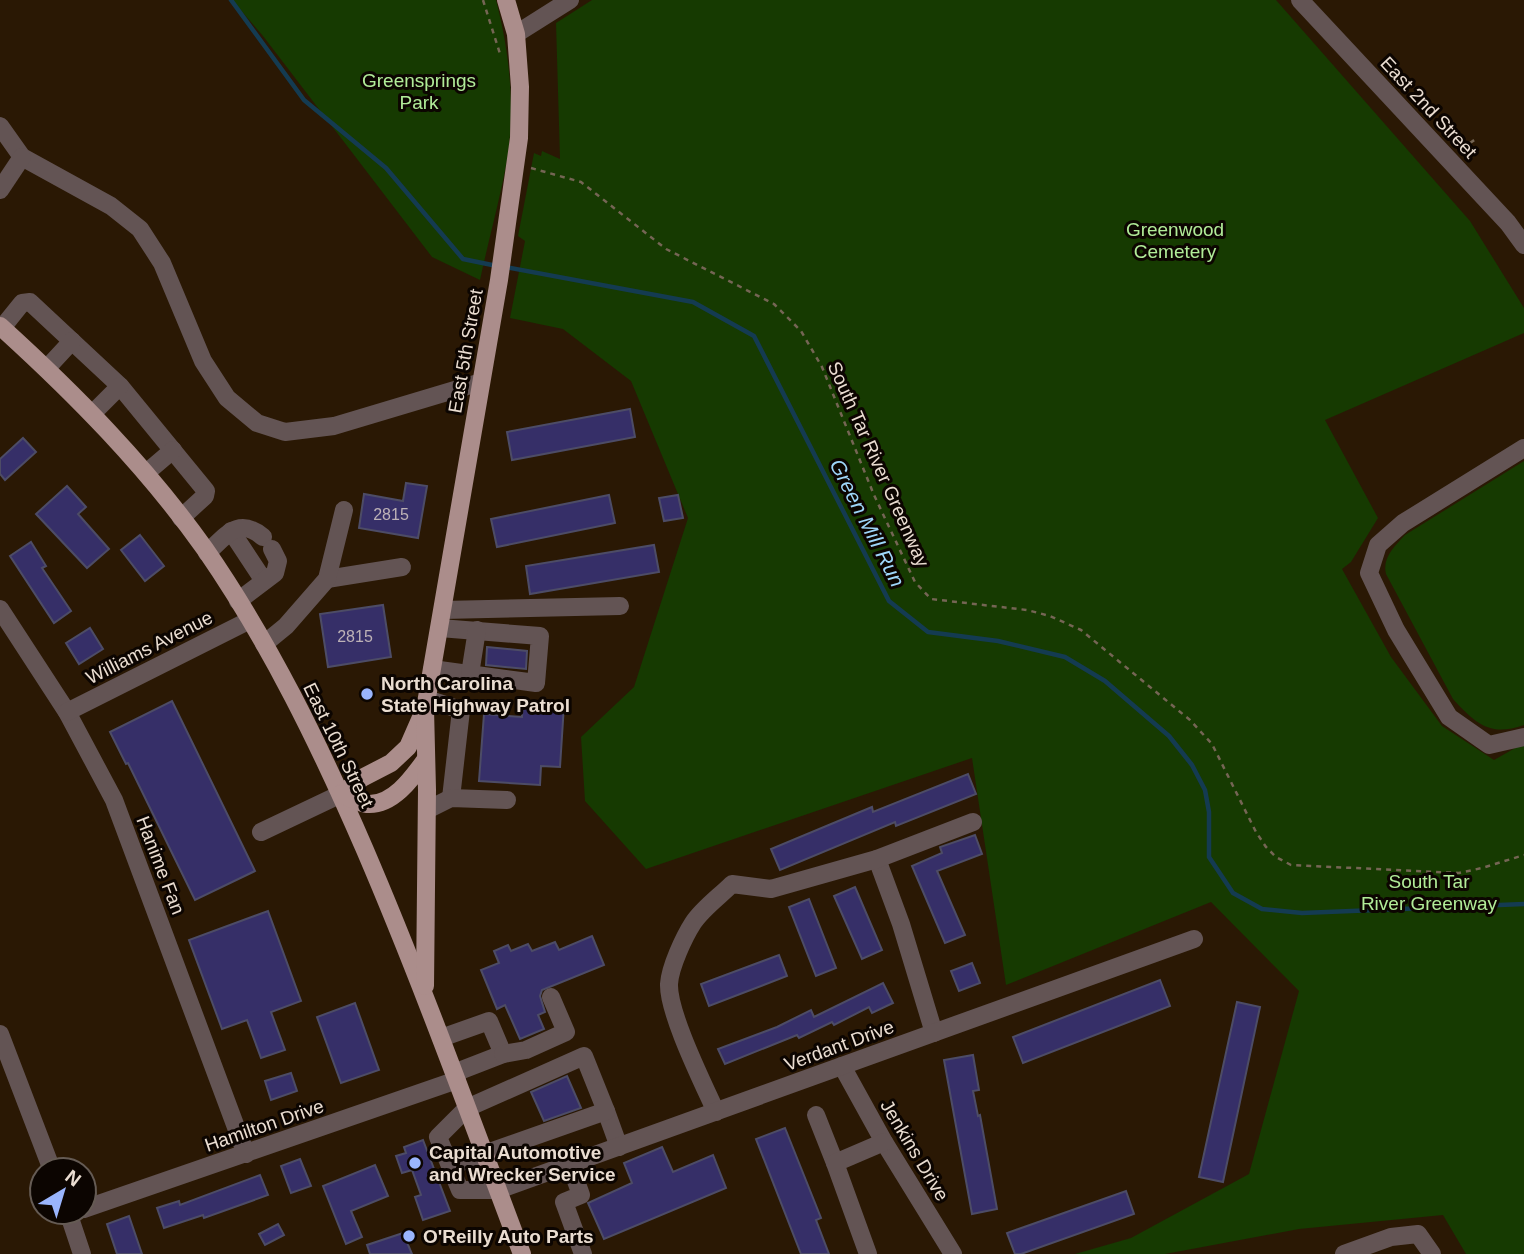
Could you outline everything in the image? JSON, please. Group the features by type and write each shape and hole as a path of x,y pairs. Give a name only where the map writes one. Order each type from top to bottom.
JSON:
{"main road":[{"name":"East 5th Street","path":"425,996 426,704 499,280 520,138 516,34 506,0"},
{"name":"East 10th Street","path":"1,327 93,413 146,473 207,553 264,644 301,711 341,794 425,996 522,1254"},
{"name":"East 5th Street","path":"341,794 362,778 391,763 408,747 426,704"},
{"path":"341,794 368,804 393,797 410,782 426,759"}],"street":[{"path":"516,34 570,0"},
{"name":"East 2nd Street","path":"1300,0 1524,245"},
{"path":"0,126 22,158 111,206 140,229 162,263 203,361 227,398 257,423 285,432 334,426 481,382"},
{"path":"0,190 22,158"},
{"path":"1,327 22,303 30,302 120,386 206,491 205,496 181,518"},
{"path":"47,368 72,341"},
{"path":"93,413 120,386"},
{"path":"1524,448 1403,523 1378,545 1369,573 1396,630 1449,717 1489,745 1524,737"},
{"path":"146,473 173,450"},
{"path":"264,644 286,626 327,579 344,510"},
{"path":"207,553 231,531 245,527 267,543 278,561 277,568 238,601"},
{"path":"231,531 264,581"},
{"path":"327,579 402,567"},
{"path":"441,619 620,606"},
{"name":"Hanime Fan","path":"0,609 67,712 114,800 246,1153"},
{"path":"432,669 536,683 540,636 477,631 441,619"},
{"name":"Williams Avenue","path":"67,712 250,620"},
{"path":"470,674 477,631"},
{"path":"426,704 461,710 451,798"},
{"path":"261,832 341,794"},
{"path":"427,810 451,798 507,800"},
{"path":"716,1112 676,1015 669,986 671,970 693,922 732,884 771,889 877,859 973,822"},
{"path":"877,859 901,924 934,1033"},
{"name":"Verdant Drive","path":"450,1166 460,1190 498,1190 1194,939"},
{"name":"Hamilton Drive","path":"98,1204 456,1077 503,1054 526,1050 566,1032 551,997"},
{"path":"441,1038 489,1021 503,1054"},
{"path":"0,1034 47,1156"},
{"path":"606,1111 450,1166 438,1137 467,1108 584,1056 606,1111 619,1147"},
{"name":"Jenkins Drive","path":"842,1066 884,1142 953,1254"},
{"path":"816,1115 868,1254"},
{"path":"835,1163 884,1142"},
{"path":"570,1164 581,1195 564,1202 583,1254"},
{"path":"77,1226 82,1254"},
{"path":"1344,1254 1391,1237 1418,1234 1432,1254"}],"path":[{"path":"483,0 502,61"},
{"path":"1449,160 1477,138"},
{"name":"South Tar River Greenway","path":"524,165 581,182 666,249 774,304 801,331 822,367 874,495 915,582 931,599 1027,610 1050,616 1080,630 1190,720 1212,744 1256,832 1276,857 1291,865 1459,873 1482,869 1524,855"}],"green space":[{"name":"Greensprings Park","path":"232,0 496,0 510,77 510,135 502,186 480,280 432,257 263,36"},
{"name":"Greenwood Cemetery","path":"592,0 1276,0 1470,221 1524,308 1524,333 1325,420 1378,518 1351,562 1342,569 1391,657 1442,726 1494,760 1524,743 1524,1254 1466,1254 1443,1215 1299,1229 1165,1254 1075,1254 1131,1238 1249,1174 1299,991 1211,902 1006,985 972,758 646,869 585,801 581,737 634,687 688,518 631,381 563,329 510,318 525,241 518,236 534,153 541,156 542,151 560,159 556,23"},
{"path":"1524,461 1524,725 1502,730 1484,726 1453,699 1385,568 1390,553 1405,535"}],"building":[{"path":"630,409 635,437 512,460 507,432"},
{"path":"23,438 36,452 5,480 0,474 0,459"},
{"path":"406,483 427,486 418,538 359,528 364,494 403,501"},
{"path":"67,486 86,507 78,514 109,549 87,568 36,514"},
{"path":"609,495 615,523 497,547 491,519"},
{"path":"678,495 683,518 664,521 659,498"},
{"path":"140,535 164,566 145,581 121,550"},
{"path":"31,542 46,566 42,568 71,611 54,623 10,556"},
{"path":"654,545 659,572 530,594 526,566"},
{"path":"383,605 391,657 328,667 320,614"},
{"path":"90,628 103,649 79,664 66,643"},
{"path":"487,647 527,651 526,669 486,665"},
{"path":"172,701 255,871 195,900 110,732"},
{"path":"523,702 564,705 560,767 541,766 540,785 479,781 484,714 522,717"},
{"path":"968,774 976,794 896,826 895,822 780,870 771,849 872,807 873,812"},
{"path":"975,835 982,854 937,871 965,935 945,943 912,866 942,853 940,847"},
{"path":"855,887 882,950 862,959 834,896"},
{"path":"809,899 836,968 816,976 789,907"},
{"path":"268,911 301,1001 271,1012 285,1050 261,1058 247,1020 222,1029 189,940"},
{"path":"592,936 604,965 542,990 540,996 545,1012 538,1015 544,1029 520,1039 505,1005 497,1009 481,970 499,963 494,951 508,945 511,951 528,944 532,951 555,942 559,950"},
{"path":"779,955 787,976 709,1006 701,984"},
{"path":"972,963 980,983 959,991 951,971"},
{"path":"1160,980 1170,1006 1023,1063 1013,1037"},
{"path":"883,983 893,1003 872,1013 869,1007 834,1025 832,1022 799,1038 797,1035 725,1064 718,1049 777,1027 811,1010 814,1017"},
{"path":"1237,1002 1260,1007 1223,1182 1199,1177"},
{"path":"355,1003 379,1070 341,1083 317,1017"},
{"path":"973,1055 979,1090 973,1091 997,1209 972,1214 944,1060"},
{"path":"291,1073 297,1091 271,1100 265,1081"},
{"path":"567,1076 581,1108 544,1121 531,1092"},
{"path":"785,1128 821,1218 816,1220 829,1254 801,1254 756,1139"},
{"path":"423,1140 450,1211 423,1220 415,1197 421,1195 412,1170 402,1173 396,1156 406,1153 404,1147"},
{"path":"662,1147 673,1172 713,1155 726,1188 604,1239 588,1203 632,1183 624,1163"},
{"path":"300,1159 311,1186 291,1193 281,1166"},
{"path":"375,1165 388,1196 351,1211 362,1237 346,1244 323,1186"},
{"path":"260,1175 268,1195 204,1218 203,1215 164,1228 157,1208 179,1201 180,1205"},
{"path":"1126,1191 1134,1214 1015,1254 1007,1233"},
{"path":"129,1216 142,1254 117,1254 107,1224"},
{"path":"278,1224 284,1235 265,1245 259,1234"},
{"path":"403,1233 412,1254 370,1254 367,1245"}],"waterway":[{"name":"Green Mill Run","path":"231,0 304,100 386,168 463,259 497,266"},
{"name":"Green Mill Run","path":"505,267 693,302 754,336 889,601 928,632 998,641 1065,657 1105,681 1169,736 1192,765 1205,790 1209,812 1209,857 1233,893 1262,909 1302,913 1524,904"}],"place":[{"name":"North Carolina State Highway Patrol","path":"367,694"},
{"name":"Capital Automotive and Wrecker Service","path":"415,1163"},
{"name":"O'Reilly Auto Parts","path":"409,1236"}]}
